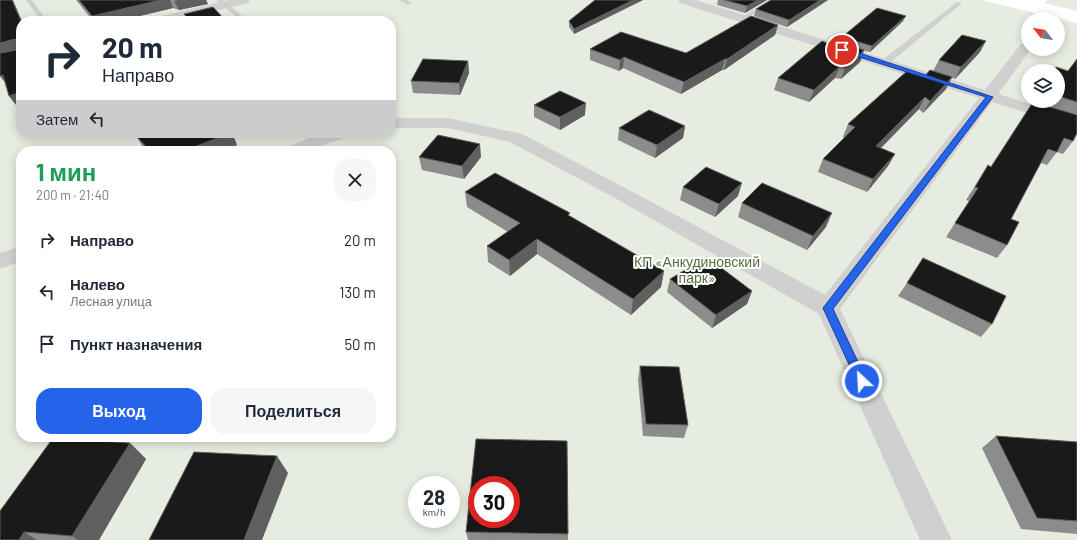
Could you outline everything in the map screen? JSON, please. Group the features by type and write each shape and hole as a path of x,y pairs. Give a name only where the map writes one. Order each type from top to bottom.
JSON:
{"street":[{"path":"174,16 222,2 244,0"},
{"path":"684,0 1077,124"},
{"path":"828,308 990,97 1021,54"},
{"path":"396,123 448,123 516,138 622,194 828,308 936,540"},
{"path":"305,146 327,138"},
{"path":"0,261 16,255"}],"lane":[{"path":"29,0 40,16"},
{"path":"743,18 775,0"},
{"path":"222,2 239,16"},
{"path":"884,63 959,3"}],"green space":[{"name":"КП «Анкудиновский парк»","path":"0,0 981,0 1031,12 1021,12 1021,56 1065,56 1065,20 1077,23 1077,540 0,540"},
{"path":"1048,0 1077,0 1077,11 1044,3"}],"building":[{"path":"0,0 12,0 19,16 16,16 16,40 0,43"},
{"path":"79,0 161,0 92,16"},
{"path":"595,0 633,0 574,29 569,21"},
{"path":"724,0 758,0 747,6"},
{"path":"771,0 820,0 789,20 756,9"},
{"path":"213,7 221,16 186,16 184,14"},
{"path":"877,8 906,16 872,46 842,37"},
{"path":"751,16 778,25 727,59 684,82 624,57 620,60 590,49 621,32 686,53"},
{"path":"962,35 986,41 961,67 939,60"},
{"path":"822,41 829,44 833,41 864,50 845,68 840,66 814,90 778,78"},
{"path":"16,50 16,94 9,96 3,75 0,76 0,53"},
{"path":"423,59 468,61 459,83 411,81"},
{"path":"1077,59 1077,102 1065,98 1065,70 1068,71"},
{"path":"930,70 952,77 930,101 925,97 876,146 895,154 873,179 823,159 855,127 848,124 907,71 925,76"},
{"path":"560,91 586,103 560,117 534,105"},
{"path":"1029,108 1053,108 1077,115 1077,133 1073,141 1064,138 1057,152 1048,149 1011,219 1019,222 1007,245 955,223 978,188 975,187 988,165 991,167"},
{"path":"649,110 685,126 657,145 619,128"},
{"path":"438,135 480,144 462,166 419,157"},
{"path":"138,138 217,138 197,146 145,146"},
{"path":"706,167 742,183 719,204 683,187"},
{"path":"495,173 570,213 568,215 664,271 633,299 537,239 509,260 487,246 520,223 465,192"},
{"path":"762,183 832,213 813,236 742,203"},
{"path":"707,257 752,291 716,315 670,279"},
{"path":"923,258 1006,296 992,324 907,283"},
{"path":"640,366 679,367 688,425 646,424"},
{"path":"996,436 1077,442 1077,521 1037,518"},
{"path":"476,439 567,441 568,534 466,532 468,513 468,528 520,528 520,476 472,476"},
{"path":"50,442 130,443 72,536 24,532 19,540 0,540 0,511"},
{"path":"194,452 277,456 244,540 149,540"}],"route":[{"path":"842,50 990,97 828,308 862,381"}]}
